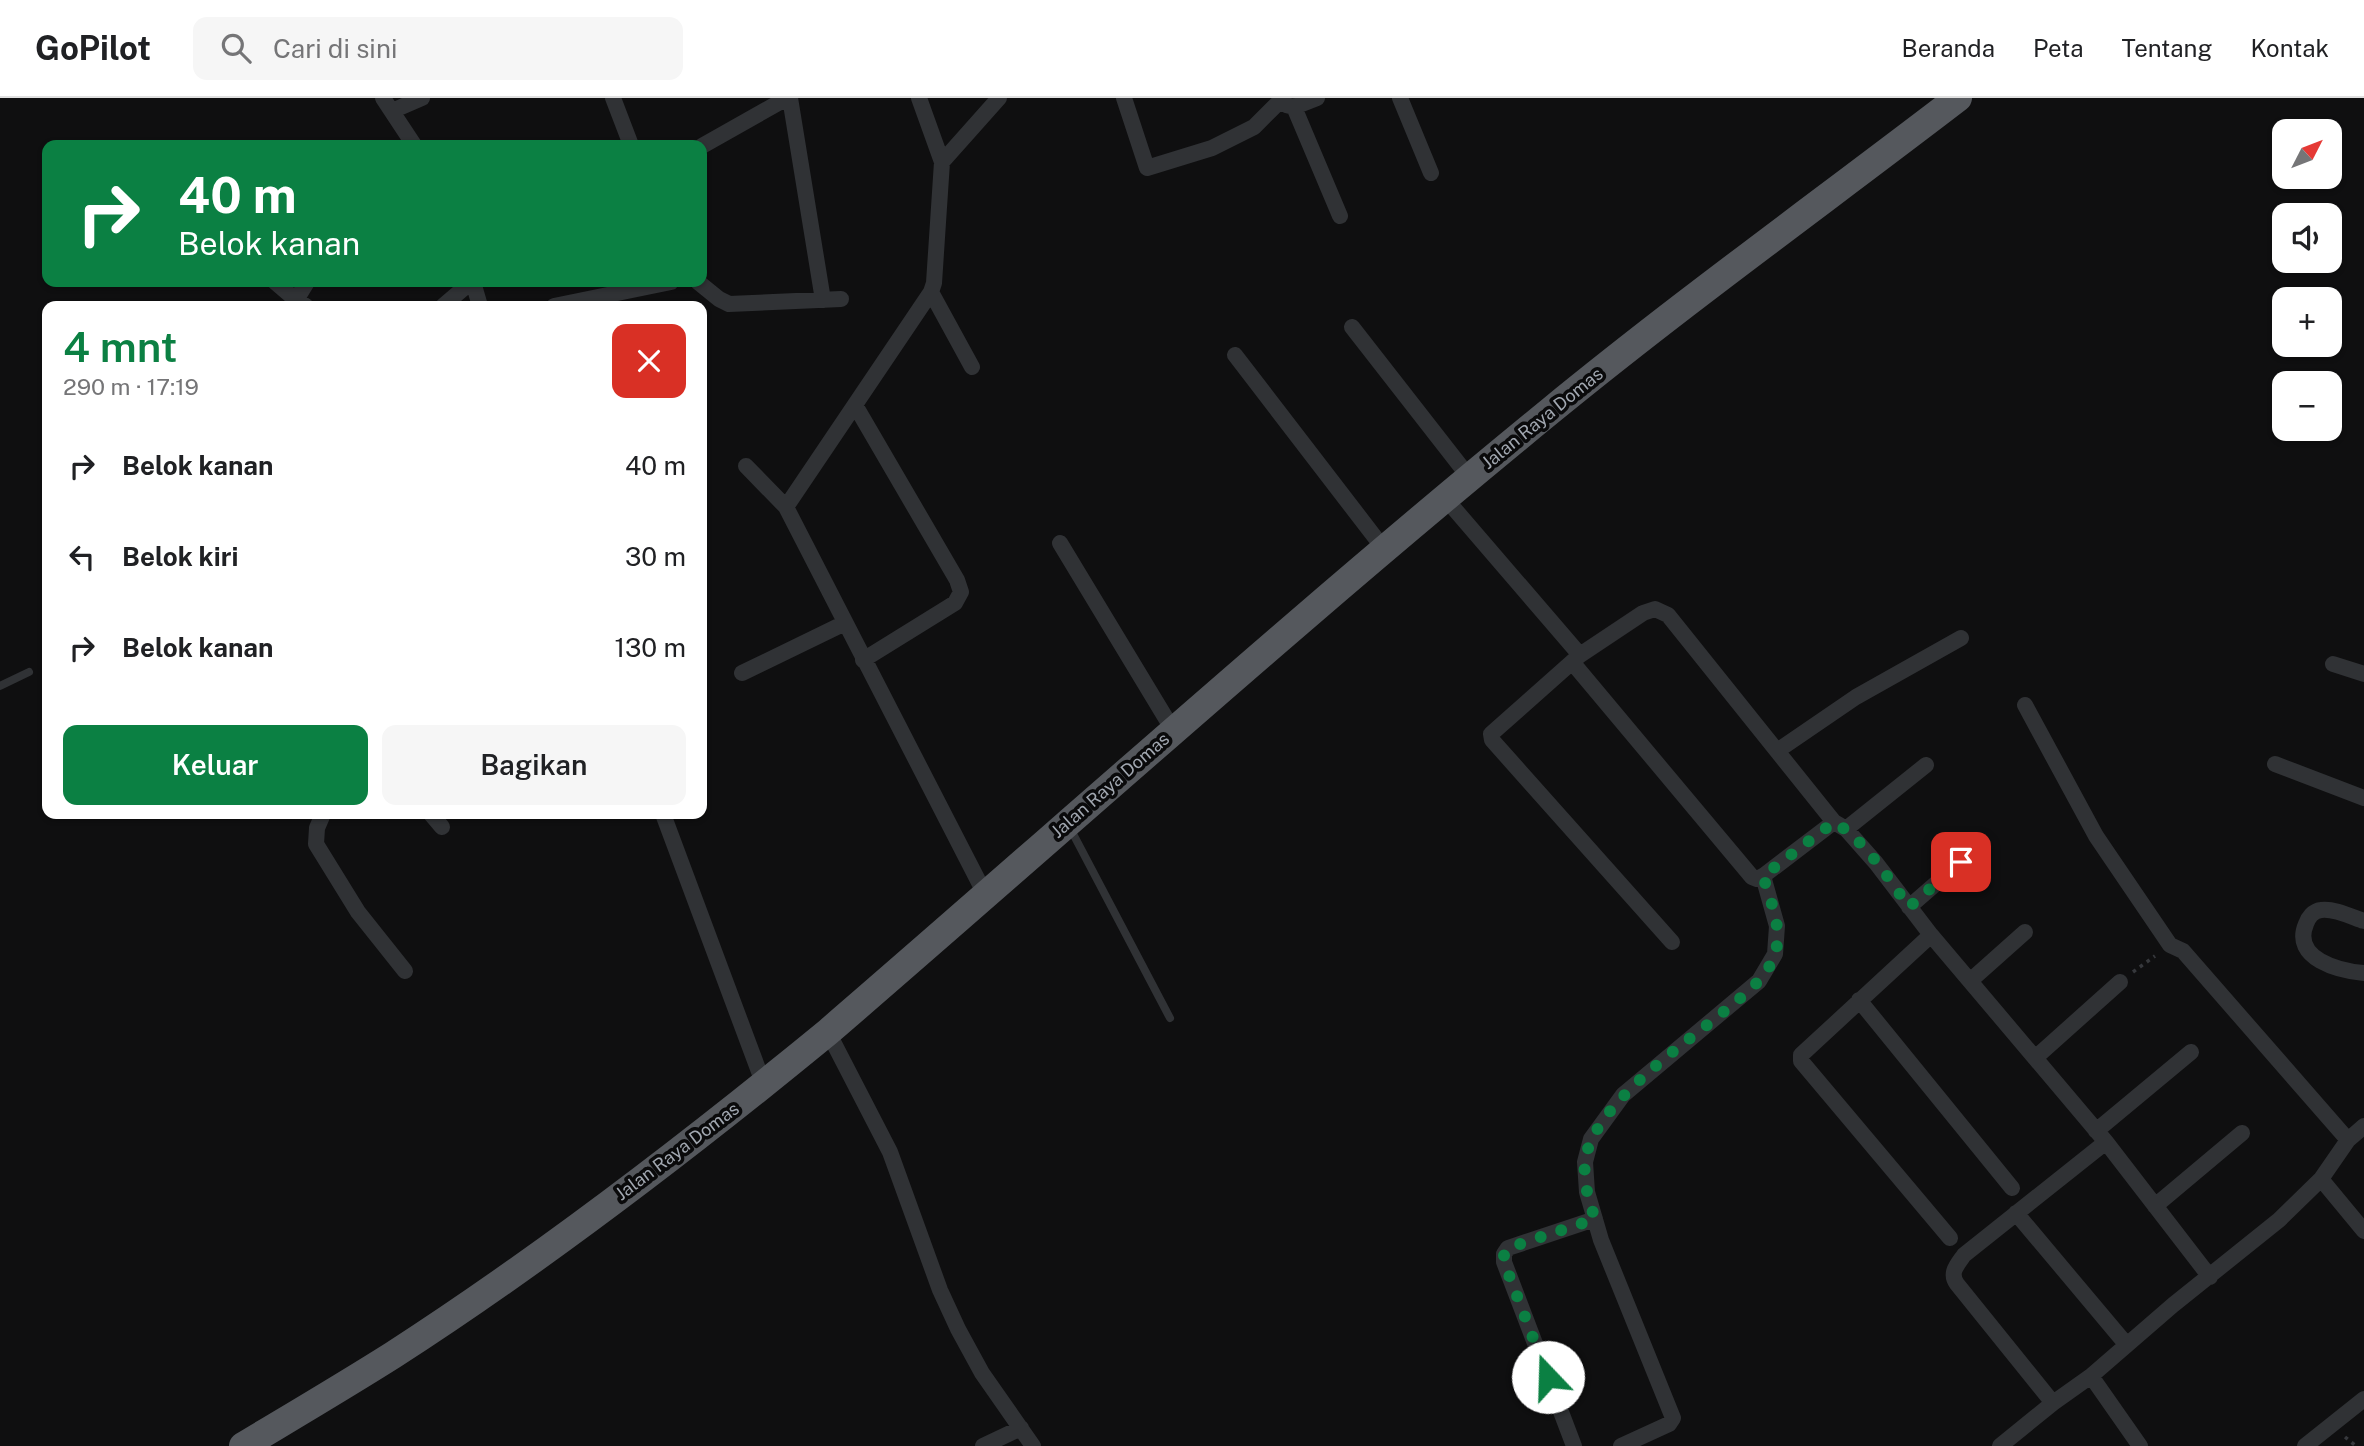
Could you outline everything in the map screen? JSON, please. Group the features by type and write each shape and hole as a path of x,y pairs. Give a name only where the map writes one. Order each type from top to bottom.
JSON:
{"highway":[{"name":"Jalan Raya Domas","path":"243,1446 394,1354 481,1295 666,1161 764,1085 1469,477 1939,104"}],"street":[{"path":"411,140 387,105 422,98"},
{"path":"613,98 629,140"},
{"path":"707,143 788,98 823,300"},
{"path":"786,507 931,292 934,283 942,162 919,98"},
{"path":"942,162 999,98"},
{"path":"1124,98 1146,168 1212,148 1254,127 1272,101 1294,107 1317,98"},
{"path":"1399,98 1431,173"},
{"path":"1294,107 1340,216"},
{"path":"281,287 299,301"},
{"path":"449,301 466,287"},
{"path":"578,301 647,287"},
{"path":"705,287 729,304 841,299"},
{"path":"931,292 972,367"},
{"path":"1352,327 1469,477"},
{"path":"1235,355 1384,549"},
{"path":"855,405 957,580 961,592 955,603 863,660"},
{"path":"746,466 786,507 985,894"},
{"path":"1445,498 1752,877 1757,879 1763,876 1926,765"},
{"path":"1060,543 1173,730"},
{"path":"1672,942 1492,740 1494,729 1576,658 1643,613 1655,610 1668,615 1777,751 2101,1137 2210,1277"},
{"path":"742,673 845,623"},
{"path":"1777,751 1856,697 1961,638"},
{"path":"2333,664 2364,674"},
{"path":"2025,705 2096,836 2170,945 2183,951 2348,1140"},
{"path":"2275,764 2364,798"},
{"path":"321,819 316,844 358,912 405,971"},
{"path":"435,819 442,827"},
{"path":"665,819 764,1085"},
{"path":"1909,907 1978,847"},
{"path":"1621,1446 1669,1424 1673,1418 1595,1219 1586,1182 1585,1162 1591,1139 1623,1095 1759,981 1775,954 1777,926 1763,876"},
{"path":"2364,921 2321,910 2313,913 2304,930 2304,942 2310,953 2321,961 2339,970 2364,973"},
{"path":"1970,981 2025,932"},
{"path":"1931,935 1801,1055 1801,1061 1950,1238"},
{"path":"2035,1058 2120,982"},
{"path":"1859,1000 2012,1188"},
{"path":"828,1032 890,1152 940,1290 958,1329 982,1373 1033,1446"},
{"path":"2053,1403 1953,1279 1953,1272 1964,1255 2016,1213 2101,1137 2191,1052"},
{"path":"2001,1446 2091,1376 2126,1344 2279,1220 2321,1179 2348,1140 2364,1126"},
{"path":"2155,1206 2242,1133"},
{"path":"2321,1179 2364,1231"},
{"path":"2016,1213 2126,1344"},
{"path":"1574,1446 1504,1262 1504,1254 1508,1248 1595,1219"},
{"path":"2091,1376 2140,1446"},
{"path":"2305,1446 2364,1399"},
{"path":"983,1446 1021,1428"}],"lane":[{"path":"0,686 29,672"},
{"path":"1068,822 1170,1018"}],"path":[{"path":"2120,982 2170,945"}],"route":[{"path":"1548,1377 1504,1262 1504,1254 1508,1248 1595,1219 1587,1192 1585,1162 1591,1139 1605,1118 1623,1095 1759,981 1775,954 1777,926 1763,876 1834,822 1846,829 1909,907 1961,862"}]}
